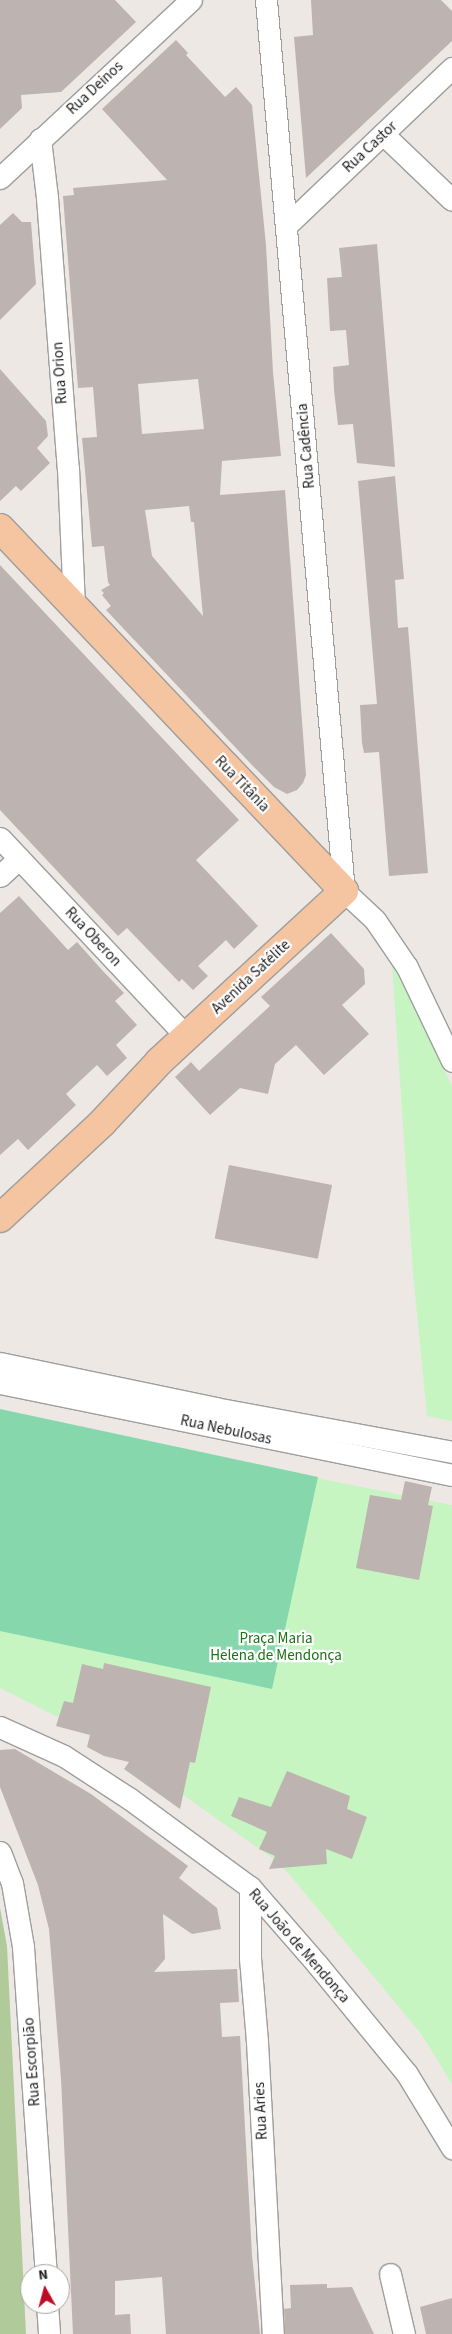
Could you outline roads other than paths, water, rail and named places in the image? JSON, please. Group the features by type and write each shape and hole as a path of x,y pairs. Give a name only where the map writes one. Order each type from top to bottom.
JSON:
{"main road":[{"name":"Rua Titânia","path":"0,528 344,892"},
{"name":"Avenida Satélite","path":"0,1198 96,1113 159,1062 344,892"},
{"name":"Avenida Satélite","path":"0,1218 102,1122 159,1062"}],"street":[{"name":"Rua Deinos","path":"0,178 191,0"},
{"name":"Rua Cadência","path":"266,0 344,892"},
{"name":"Rua Castor","path":"287,225 452,68"},
{"path":"383,134 452,200"},
{"name":"Rua Orion","path":"40,139 47,198 68,468 74,608"},
{"name":"Rua Oberon","path":"0,838 187,1037"},
{"path":"0,876 19,858"},
{"name":"Rua Titânia","path":"344,892 375,920 407,967 452,1061"},
{"name":"Rua Nebulosas","path":"0,1363 224,1410 452,1452"},
{"name":"Rua Nebulosas","path":"0,1383 452,1475"},
{"name":"Rua João de Mendonça","path":"0,1727 64,1756 130,1798 250,1888 317,1964 407,2074 452,2148"},
{"name":"Rua Escorpião","path":"0,1852 12,1883 23,1947 45,2264"},
{"name":"Rua Aries","path":"250,1888 250,1958 257,2042 272,2334"},
{"path":"390,2274 404,2334"},
{"path":"48,2314 49,2334"}],"park label":[{"name":"Praça Maria Helena de Mendonça","path":"276,1646"}]}
